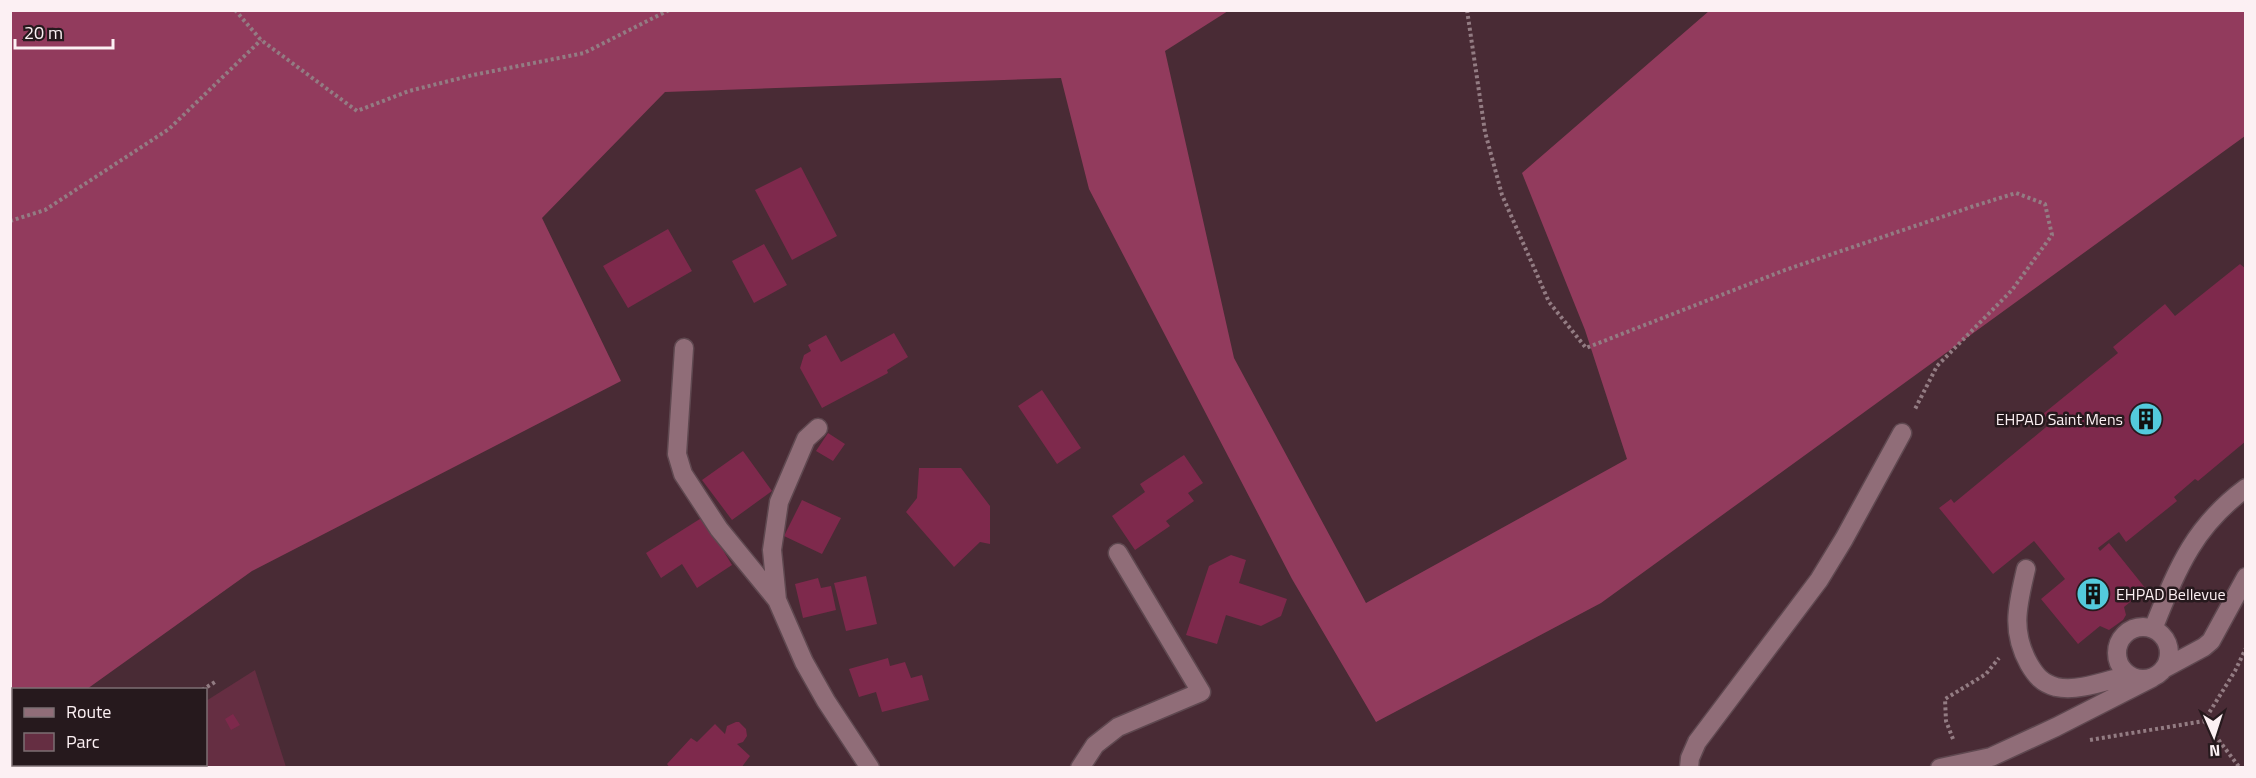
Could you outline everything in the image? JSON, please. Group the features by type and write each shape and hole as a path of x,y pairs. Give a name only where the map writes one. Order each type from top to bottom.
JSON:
{"street":[{"path":"684,348 677,454 683,474 719,529 777,600 804,662 826,701 870,768"},
{"path":"777,600 772,550 779,502 806,440 818,428"},
{"path":"1689,768 1690,758 1697,742 1833,559 1902,433"},
{"path":"2152,629 2177,569 2197,535 2230,499 2246,488"},
{"path":"1080,768 1095,745 1118,727 1201,692 1118,553"},
{"path":"2026,569 2017,610 2018,640 2036,676 2058,687 2075,687 2129,675 2144,679 2158,673 2169,661 2168,645 2164,637 2152,629 2140,627 2132,630 2120,642 2118,660 2129,675"},
{"path":"1940,768 1991,757 2056,727 2204,647 2211,641 2246,577"}],"path":[{"path":"235,10 261,40 357,111 409,91 473,75 584,53 669,10"},
{"path":"1467,10 1485,132 1502,195 1549,302 1586,348 1785,270 1974,206 2016,193 2045,204 2052,236 2012,290 1937,366 1902,433"},
{"path":"10,221 45,210 169,129 261,40"},
{"path":"1963,762 1946,721 1945,699 1986,674 2000,656 2018,640"},
{"path":"2086,741 2204,721 2235,671 2246,648"},
{"path":"205,688 215,682"},
{"path":"2204,721 2240,768"}],"green space":[{"path":"255,670 286,767 98,768 100,766 207,766 207,700"}],"shaded area":[{"path":"11,10 1228,11 1165,51 1234,358 1366,603 1627,459 1585,330 1522,173 1709,11 2245,11 2245,136 1601,603 1376,722 1292,579 1089,189 1061,78 665,92 542,218 621,381 252,571 88,688 12,688 11,744"}],"building":[{"path":"801,167 837,236 792,260 755,190"},
{"path":"668,229 692,271 628,308 603,266"},
{"path":"764,244 787,285 754,303 732,261"},
{"name":"EHPAD Saint Mens","path":"2240,264 2246,269 2246,441 2198,481 2195,479 2174,497 2177,501 2126,542 2119,532 2098,548 2100,551 2109,543 2146,589 2124,607 2126,615 2123,620 2109,630 2100,626 2078,644 2041,599 2065,579 2034,541 1993,574 1939,508 1951,499 1954,503 2051,423 2043,414 2118,353 2113,347 2165,304 2175,316"},
{"path":"894,333 908,357 887,370 888,373 822,408 800,368 804,355 811,351 808,345 826,335 841,362"},
{"path":"1042,390 1081,448 1057,464 1018,406"},
{"path":"828,433 845,444 833,461 816,451"},
{"path":"743,451 772,491 732,520 702,480"},
{"path":"1184,455 1203,483 1188,493 1194,501 1166,521 1170,526 1135,550 1112,516 1145,492 1140,484"},
{"path":"919,468 961,468 990,506 990,544 980,542 954,567 906,512 917,498"},
{"path":"802,500 841,518 822,554 784,536"},
{"path":"703,517 732,565 697,588 682,564 661,578 646,553"},
{"path":"1231,555 1246,560 1239,583 1287,599 1281,616 1261,626 1226,615 1217,644 1186,635 1209,566"},
{"path":"866,576 877,624 846,631 834,583"},
{"path":"818,578 821,588 831,586 836,610 803,618 795,584"},
{"path":"888,658 890,666 905,662 911,678 922,675 929,700 882,712 876,692 859,697 849,669"},
{"path":"233,714 240,725 231,730 225,719"},
{"path":"736,722 746,729 747,736 743,742 737,744 750,756 741,768 670,768 667,764 691,738 697,742 715,724 725,734 727,726"}],"place":[{"name":"EHPAD Saint Mens","path":"2146,419"},
{"name":"EHPAD Bellevue","path":"2093,594"}]}
